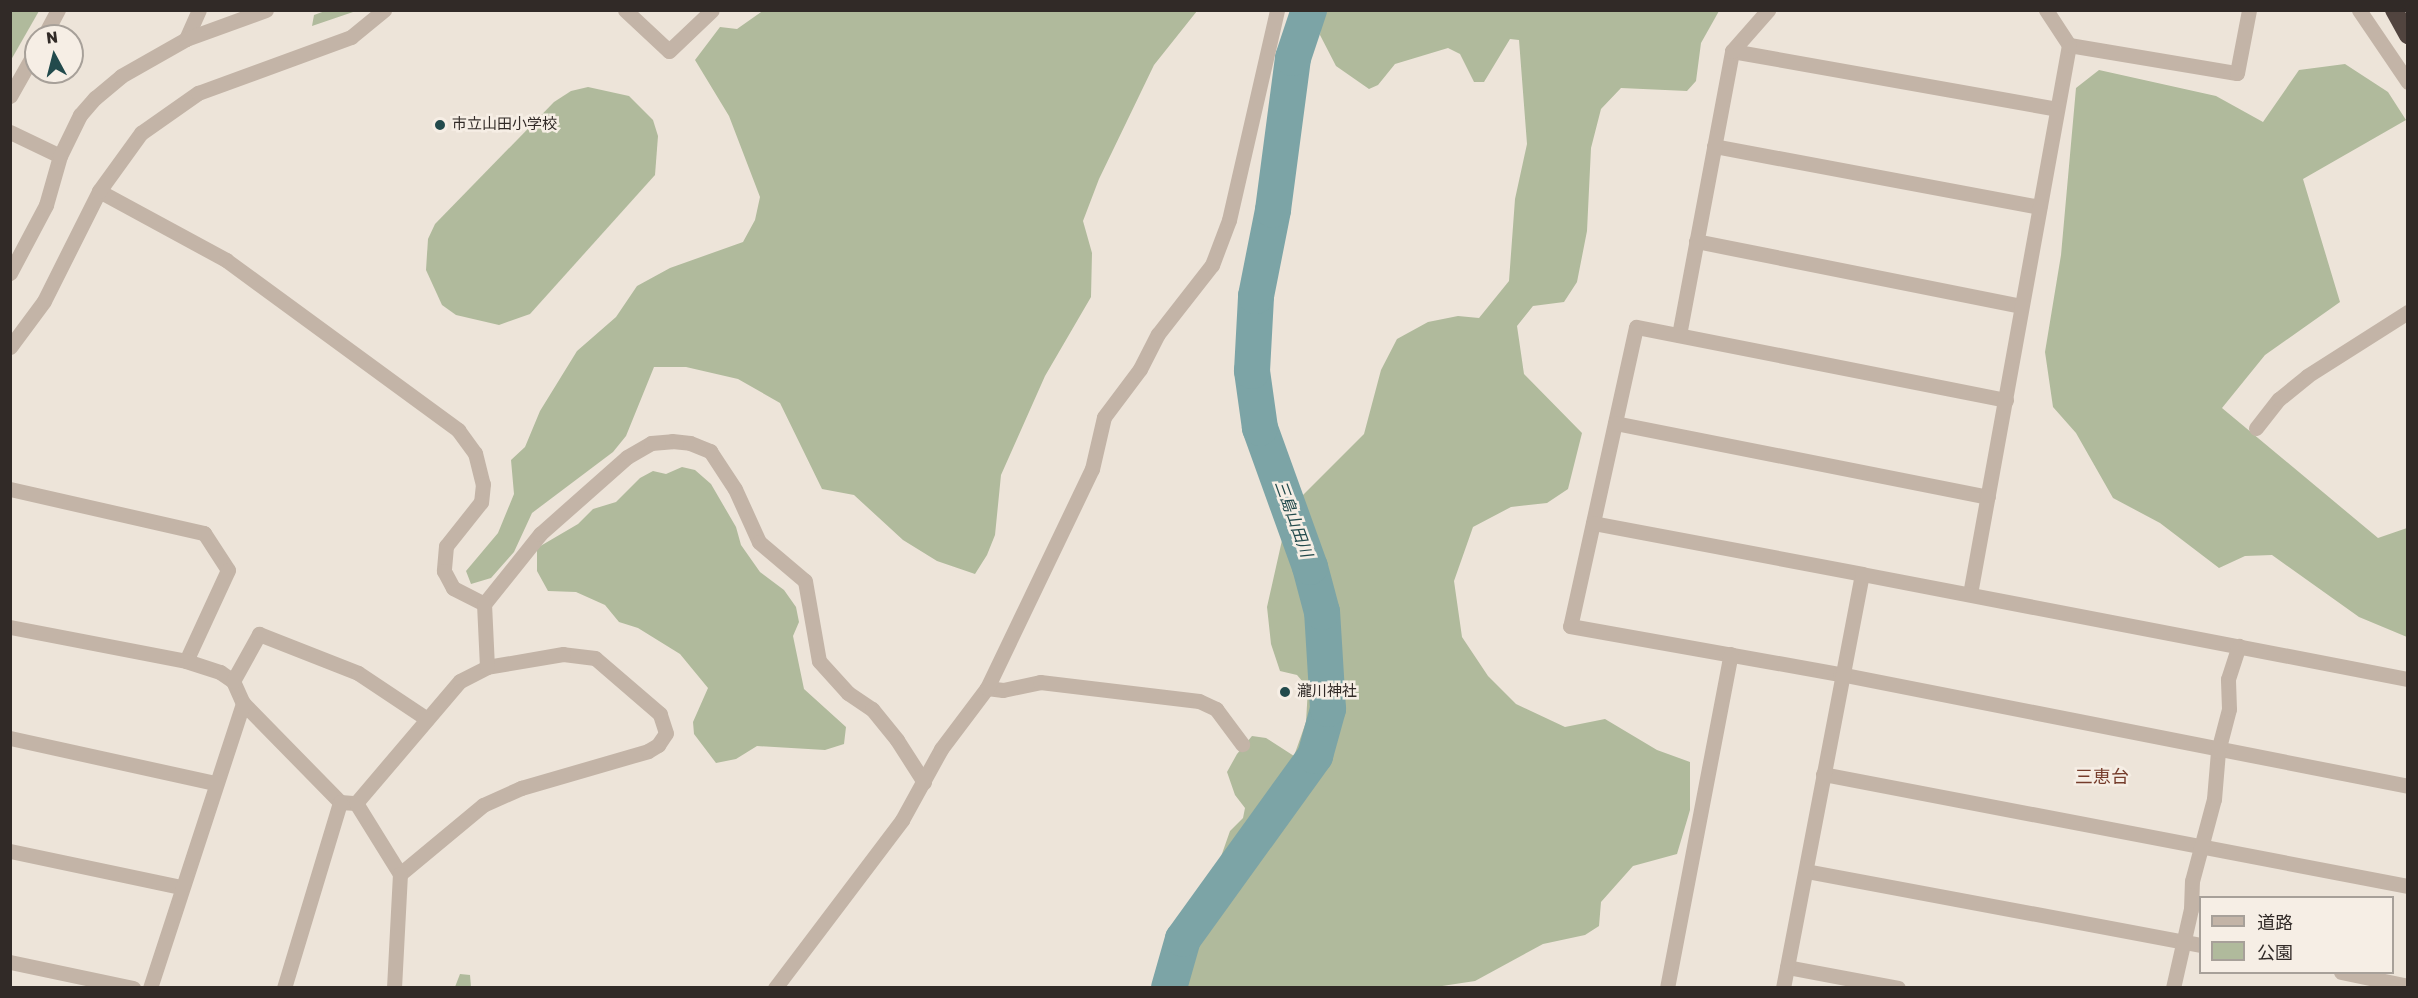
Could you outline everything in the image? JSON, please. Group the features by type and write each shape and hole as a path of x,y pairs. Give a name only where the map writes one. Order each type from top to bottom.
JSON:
{"highway":[{"path":"2394,10 2408,35"}],"street":[{"path":"50,24 58,10"},
{"path":"186,39 199,10"},
{"path":"10,273 46,205 60,156 80,115 95,98 121,76 186,39 266,10"},
{"path":"10,347 44,301 99,191 141,133 198,93 351,37 384,10"},
{"path":"625,10 669,51 712,10"},
{"path":"775,987 902,820 942,749 987,688 1092,469 1104,417 1140,369 1158,334 1212,265 1219,249 1277,10"},
{"path":"1679,335 1732,51 1768,10"},
{"path":"1970,594 2069,45 2046,10"},
{"path":"2069,45 2237,73 2249,10"},
{"path":"2359,10 2408,82"},
{"path":"1732,51 2057,109"},
{"path":"10,96 24,71"},
{"path":"10,132 60,156"},
{"path":"1714,146 2039,207"},
{"path":"99,191 226,260 458,430 476,453 483,484 481,502 446,546 442,558 444,571 453,588 484,604"},
{"path":"1696,241 2021,306"},
{"path":"2256,428 2279,399 2307,376 2408,312"},
{"path":"2006,400 1636,327 1570,626 1840,674 2218,751 2408,786"},
{"path":"1615,423 1988,496"},
{"path":"487,668 484,604 540,534 627,457 651,443 690,443 718,459 759,542 805,581 819,661 848,693 872,709 897,740 924,782"},
{"path":"10,489 197,528 204,533 228,570 186,661"},
{"path":"1593,523 2408,678"},
{"path":"1783,987 1806,871 1840,674 1862,573"},
{"path":"10,627 186,661 212,668 233,681 243,703 348,802 400,874 394,987"},
{"path":"233,681 259,634 358,673 427,719"},
{"path":"2173,987 2200,846 2214,799 2218,751 2229,709 2228,679 2240,646"},
{"path":"285,987 348,802 460,681 487,668 563,654 595,658 660,714 666,733 658,745 648,751 521,788 483,805 400,874"},
{"path":"1667,987 1731,654"},
{"path":"987,688 1003,690 1040,682 1199,701 1216,709 1242,744"},
{"path":"150,987 214,783 243,703"},
{"path":"10,738 214,783"},
{"path":"1823,774 2408,886"},
{"path":"10,850 181,887"},
{"path":"1806,871 2199,945"},
{"path":"10,962 133,987"},
{"path":"1787,967 1898,987"},
{"path":"2351,974 2408,986"}],"green space":[{"path":"764,10 1197,11 1154,65 1099,179 1083,221 1092,253 1091,297 1045,376 1001,475 995,535 987,555 975,574 937,561 903,540 854,495 822,489 780,403 738,379 686,367 654,367 626,436 613,452 532,513 514,552 491,578 471,584 466,571 498,533 514,494 511,460 525,447 540,411 577,351 616,317 637,286 670,268 743,242 755,220 760,197 729,116 695,60 720,27 737,29"},
{"path":"10,11 39,11 32,24 24,24 24,37 11,60"},
{"path":"325,11 356,11 312,26 314,15"},
{"path":"1322,11 1719,11 1701,43 1696,81 1687,91 1621,88 1601,109 1591,148 1587,231 1577,282 1564,302 1533,306 1517,326 1524,374 1582,433 1568,489 1547,503 1511,507 1473,527 1454,581 1462,637 1488,676 1516,704 1565,727 1605,719 1657,750 1690,762 1690,810 1677,854 1633,866 1601,902 1599,926 1585,935 1543,944 1475,981 1429,988 1157,988 1160,974 1217,868 1230,831 1243,818 1245,808 1235,795 1227,772 1237,754 1252,736 1266,738 1294,756 1306,722 1308,688 1297,675 1280,671 1271,644 1267,607 1289,509 1364,434 1381,370 1397,339 1428,322 1458,316 1479,318 1509,281 1515,199 1527,144 1519,40 1510,39 1484,82 1474,82 1460,54 1448,48 1395,64 1378,85 1369,89 1336,66 1320,35"},
{"path":"2345,64 2388,92 2406,120 2303,179 2340,302 2265,355 2222,408 2378,538 2407,528 2407,637 2359,617 2272,555 2245,556 2219,568 2160,523 2113,498 2076,433 2053,407 2045,352 2061,255 2076,88 2099,70 2216,96 2263,122 2299,70"},
{"path":"588,87 629,96 653,120 658,136 655,175 530,314 499,325 456,315 442,305 426,270 428,239 435,224 554,102 571,91"},
{"path":"682,467 695,470 711,484 736,527 741,545 760,572 784,590 796,607 799,622 793,636 804,689 846,727 844,744 825,750 757,746 736,759 716,763 694,734 693,722 708,688 680,654 638,628 619,622 605,605 576,592 548,591 537,571 537,548 578,524 593,509 616,502 640,478 653,471 666,474"},
{"path":"460,974 470,975 471,987 455,987"}],"waterway":[{"name":"三島山田川","path":"1169,988 1183,939 1315,756 1328,709 1322,612 1310,567 1260,428 1252,371 1256,296 1273,210 1293,58 1309,10"}],"place":[{"name":"市立山田小学校","path":"440,125"},
{"name":"瀧川神社","path":"1285,692"}],"district":[{"name":"三恵台","path":"2102,777"}]}
